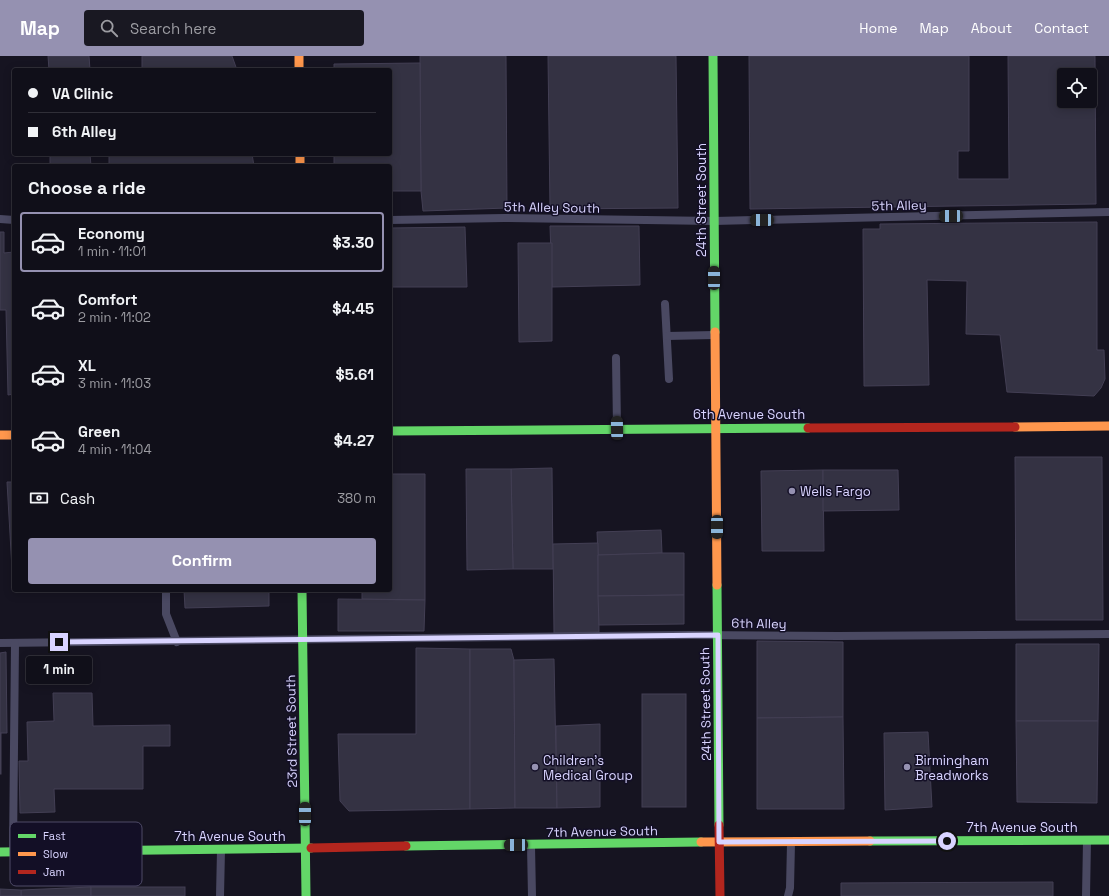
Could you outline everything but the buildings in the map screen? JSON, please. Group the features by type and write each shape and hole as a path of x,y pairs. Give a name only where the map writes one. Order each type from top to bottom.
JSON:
{"street":[{"path":"299,56 299,68"},
{"name":"24th Street South","path":"713,56 720,896"},
{"name":"6th Avenue South","path":"392,430 1109,426"},
{"path":"0,435 12,435"},
{"name":"23rd Street South","path":"302,592 306,896"},
{"name":"7th Avenue South","path":"142,850 719,842 1109,840"}],"lane":[{"name":"5th Alley","path":"714,221 1109,212"},
{"name":"5th Alley South","path":"392,220 504,218 714,221"},
{"path":"0,219 12,220"},
{"path":"665,304 669,379"},
{"path":"667,336 715,335"},
{"path":"616,358 617,428"},
{"path":"166,592 166,614 177,642"},
{"name":"6th Alley","path":"0,643 303,641 718,635 838,636 1109,634"},
{"path":"13,822 15,643"},
{"path":"1086,896 1087,840"},
{"path":"788,896 790,888 791,842"},
{"path":"531,845 532,896"},
{"path":"220,896 221,849"}],"traffic: fast":[{"path":"713,56 715,332"},
{"path":"392,431 808,428"},
{"path":"717,585 719,825"},
{"path":"302,592 306,896"},
{"path":"870,841 1109,840"},
{"path":"406,846 701,842"},
{"path":"142,850 311,848"},
{"path":"0,852 10,852"}],"traffic: slow":[{"path":"299,56 299,68"},
{"path":"300,156 300,164"},
{"path":"715,332 717,585"},
{"path":"1015,427 1109,426"},
{"path":"0,435 12,435"},
{"path":"701,842 870,841"}],"traffic: jam":[{"path":"808,428 1015,427"},
{"path":"719,825 720,896"},
{"path":"311,848 406,846"}],"place":[{"name":"Wells Fargo","path":"792,491"},
{"name":"Children's Medical Group","path":"535,767"},
{"name":"Birmingham Breadworks","path":"907,767"}],"route":[{"path":"59,642 303,641 718,635 719,842 947,841"}]}
